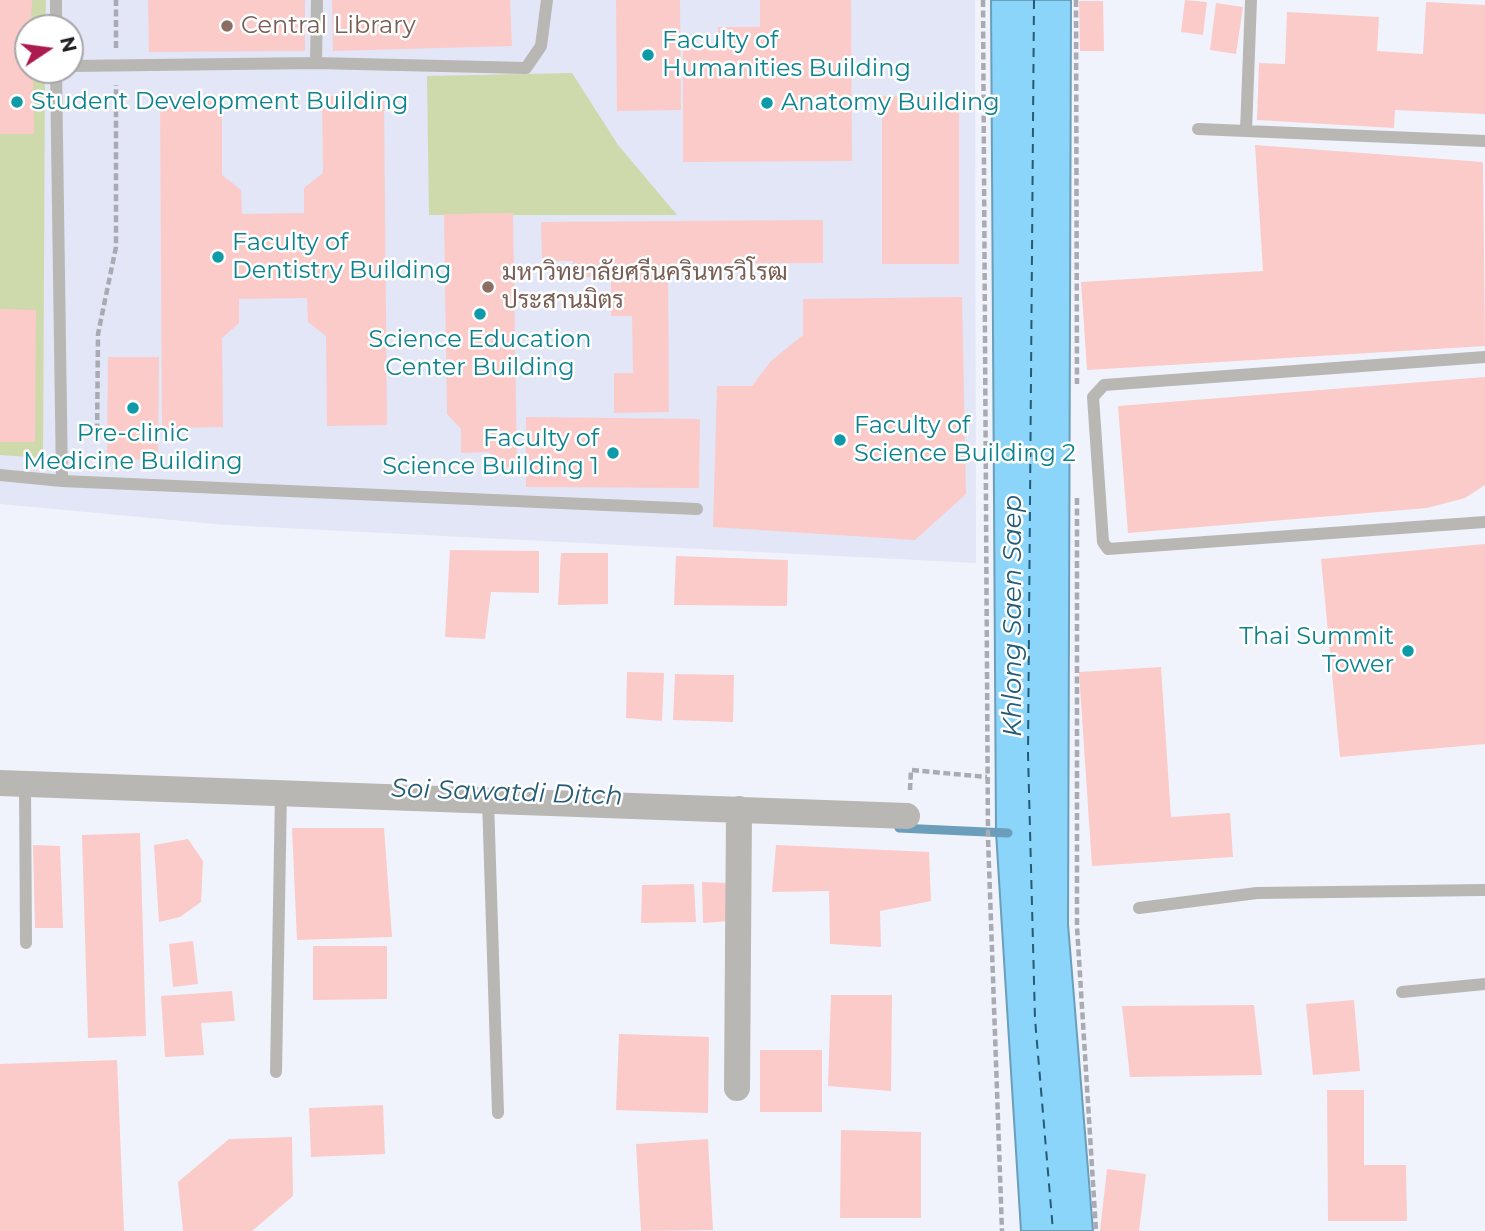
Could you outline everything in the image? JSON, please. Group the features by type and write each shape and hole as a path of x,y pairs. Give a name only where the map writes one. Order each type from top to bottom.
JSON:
{"street":[{"path":"18,790 280,796 488,810 738,811 907,816"},
{"path":"737,1088 738,811"}],"lane":[{"path":"316,63 317,0"},
{"path":"84,66 316,63 526,68 541,46 547,0"},
{"path":"1246,131 1251,0"},
{"path":"56,84 62,481"},
{"path":"1198,129 1485,141"},
{"path":"1485,357 1104,385 1093,397 1103,542 1108,550 1485,522"},
{"path":"0,475 62,481 697,509"},
{"path":"18,790 26,943"},
{"path":"276,1072 280,796"},
{"path":"488,810 498,1114"},
{"path":"1139,908 1257,893 1485,890"},
{"path":"1402,992 1485,984"}],"path":[{"path":"97,442 99,334 116,247 116,0"},
{"path":"984,0 987,777 1002,1231"},
{"path":"1076,0 1077,397"},
{"path":"1077,495 1077,927 1096,1231"},
{"path":"907,816 911,769 987,777"}],"shaded area":[{"name":"มหาวิทยาลัยศรีนครินทรวิโรฒ ประสานมิตร","path":"0,0 975,0 976,563 226,525 0,504"}],"green space":[{"path":"0,0 46,0 46,14 14,14 14,84 45,84 43,458 0,455"},
{"path":"572,73 618,145 677,215 429,215 427,76"}],"water":[{"name":"Khlong Saen Saep","path":"991,0 1071,0 1068,924 1093,1231 1021,1231 996,832"}],"building":[{"name":"Student Development Building","path":"0,0 32,0 31,14 14,14 14,84 33,84 34,134 0,134"},
{"name":"Central Library","path":"148,0 305,0 305,51 149,52"},
{"path":"332,0 510,0 512,46 333,51"},
{"name":"Faculty of Humanities Building","path":"616,0 680,0 681,110 617,111"},
{"name":"Anatomy Building","path":"760,0 851,0 852,161 683,162 683,45 718,44 718,27 760,27"},
{"path":"1185,0 1207,2 1203,35 1181,32"},
{"path":"1079,1 1103,1 1104,51 1080,51"},
{"path":"1426,2 1485,5 1485,114 1395,110 1394,128 1257,120 1259,63 1285,64 1287,12 1379,17 1377,51 1423,54"},
{"path":"1216,3 1243,7 1236,54 1210,50"},
{"path":"384,95 387,425 327,426 326,336 308,322 307,298 239,299 239,323 222,338 223,427 162,428 160,98 222,98 222,175 241,190 242,214 304,213 304,188 323,173 322,96"},
{"path":"882,96 959,96 959,264 882,264"},
{"path":"1255,145 1483,162 1485,346 1087,370 1081,282 1263,271"},
{"name":"Science Education Center Building","path":"513,213 517,467 490,467 490,452 461,453 461,429 447,414 444,214"},
{"path":"823,220 823,263 668,264 669,412 614,413 614,373 633,373 632,316 611,316 611,277 573,277 573,261 542,261 541,222"},
{"name":"Faculty of Science Building 2","path":"962,297 966,494 915,540 713,527 717,386 752,386 771,361 803,335 803,299"},
{"path":"0,309 36,310 35,442 0,442"},
{"name":"Pre-clinic Medicine Building","path":"108,357 159,357 158,460 107,459"},
{"path":"1485,377 1485,485 1465,498 1427,508 1128,533 1118,406"},
{"name":"Faculty of Science Building 1","path":"526,417 700,419 699,488 526,487"},
{"name":"Thai Summit Tower","path":"1485,544 1485,744 1340,757 1321,559"},
{"path":"450,550 539,551 539,593 491,592 485,639 445,637"},
{"path":"561,553 608,553 608,604 558,605"},
{"path":"676,556 788,560 787,606 674,605"},
{"path":"1161,667 1171,817 1230,813 1233,857 1092,866 1079,672"},
{"path":"627,672 664,673 662,721 626,718"},
{"path":"675,674 734,675 733,722 673,720"},
{"path":"292,828 384,828 392,937 297,940"},
{"path":"140,833 146,1036 88,1038 82,835"},
{"path":"188,839 203,861 201,902 180,917 159,922 154,845"},
{"path":"33,845 60,846 63,928 35,928"},
{"path":"776,845 929,852 931,901 880,911 881,947 830,944 829,891 772,892"},
{"path":"702,882 730,883 730,921 703,923"},
{"path":"694,884 696,922 641,923 642,885"},
{"path":"193,941 198,984 173,987 169,944"},
{"path":"313,946 387,946 387,999 313,1000"},
{"path":"232,991 235,1021 201,1023 204,1055 165,1057 161,996"},
{"path":"831,995 892,995 891,1091 828,1086"},
{"path":"1354,1000 1360,1071 1313,1075 1306,1004"},
{"path":"1254,1005 1262,1075 1130,1077 1122,1006"},
{"path":"619,1034 709,1037 708,1113 616,1110"},
{"path":"760,1050 822,1050 822,1112 760,1112"},
{"path":"117,1060 124,1231 0,1231 0,1064"},
{"path":"1327,1090 1364,1090 1364,1165 1406,1165 1407,1221 1328,1221"},
{"path":"383,1105 385,1154 311,1157 309,1108"},
{"path":"841,1130 921,1132 921,1218 840,1218"},
{"path":"292,1137 293,1196 252,1231 183,1231 178,1182 229,1139"},
{"path":"708,1139 713,1230 641,1231 636,1144"},
{"path":"1107,1169 1146,1174 1139,1231 1100,1231"}],"waterway":[{"name":"Soi Sawatdi Ditch","path":"899,828 1008,833"}],"ferry route":[{"path":"1034,0 1028,754 1035,1019 1053,1231"}],"place":[{"name":"Central Library","path":"227,26"},
{"name":"Faculty of Humanities Building","path":"648,55"},
{"name":"Student Development Building","path":"17,102"},
{"name":"Anatomy Building","path":"767,103"},
{"name":"Faculty of Dentistry Building","path":"218,257"},
{"name":"มหาวิทยาลัยศรีนครินทรวิโรฒ ประสานมิตร","path":"488,287"},
{"name":"Science Education Center Building","path":"480,314"},
{"name":"Pre-clinic Medicine Building","path":"133,408"},
{"name":"Faculty of Science Building 2","path":"840,440"},
{"name":"Faculty of Science Building 1","path":"613,453"},
{"name":"Thai Summit Tower","path":"1408,651"}]}
